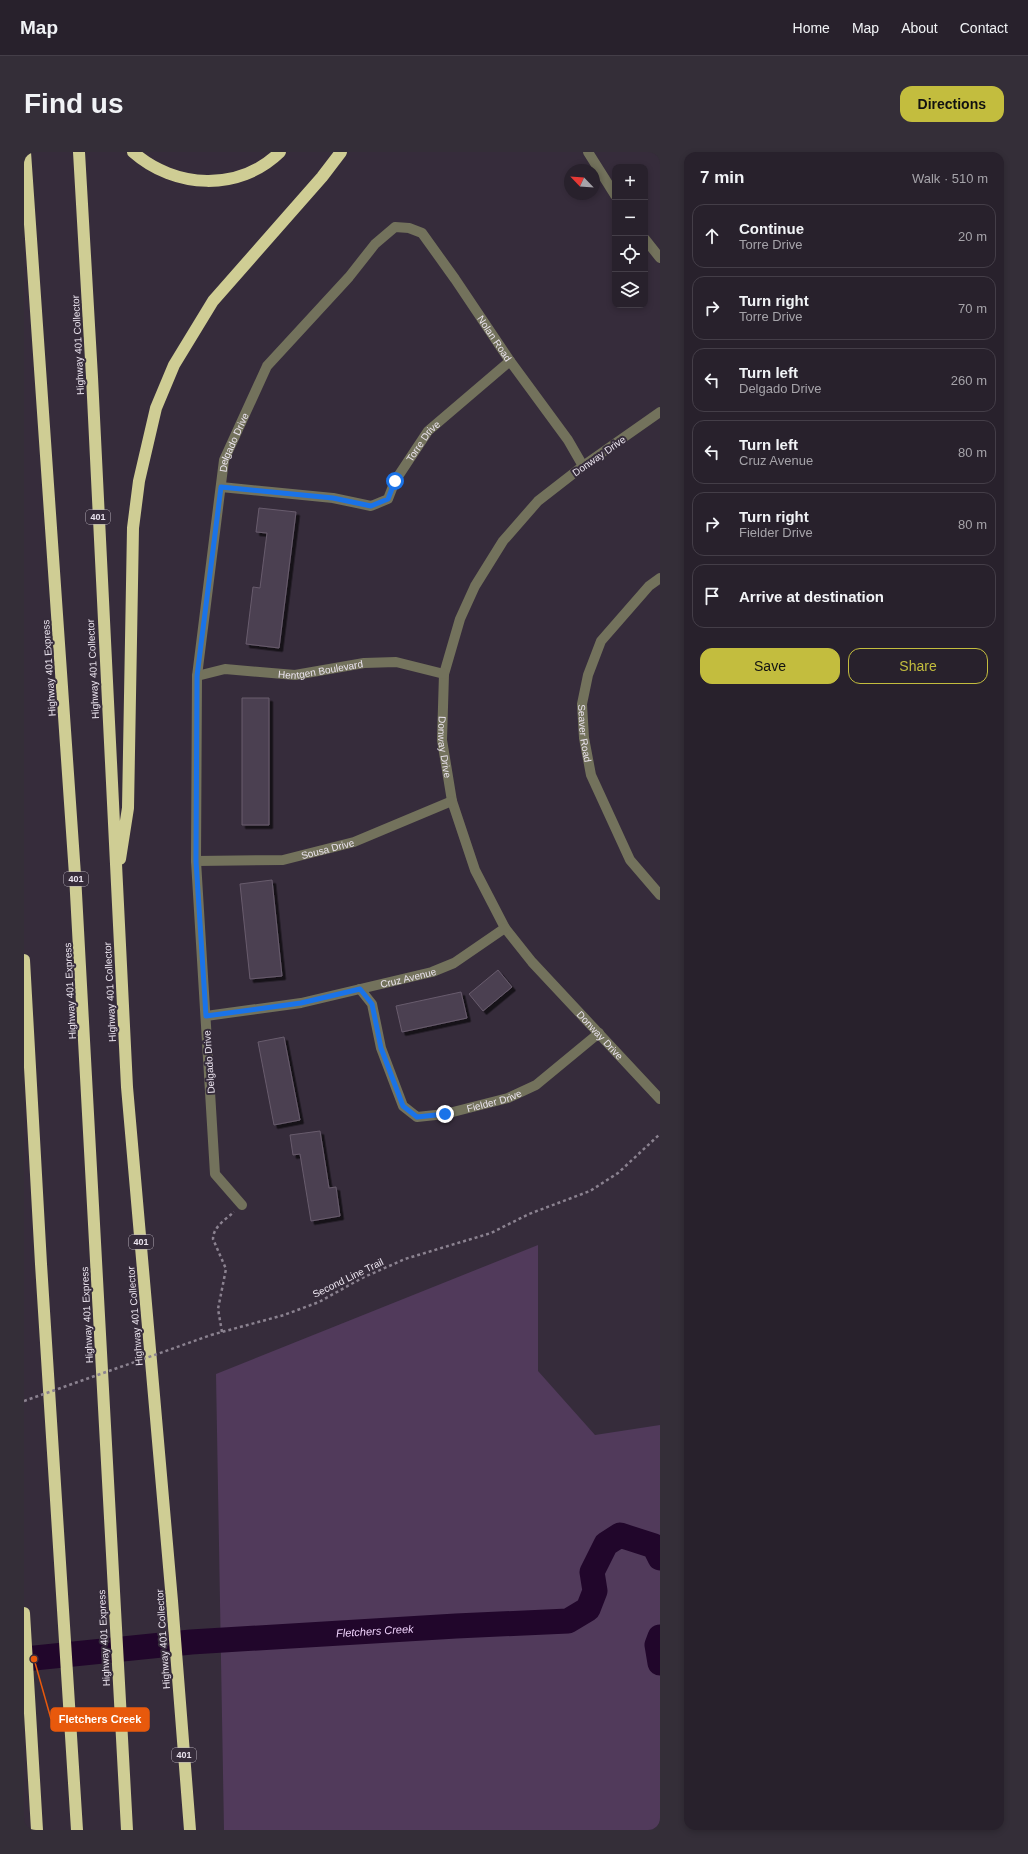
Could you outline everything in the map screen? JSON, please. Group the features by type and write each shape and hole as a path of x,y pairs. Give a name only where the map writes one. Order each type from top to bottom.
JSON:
{"highway":[{"name":"Highway 401 Express","path":"25,152 75,875 127,1830"},
{"name":"Highway 401 Collector","path":"79,152 92,377 127,1087 172,1601 190,1830"},
{"path":"133,152 153,167 178,177 207,182 240,177 268,164 280,152"},
{"path":"116,882 128,808 133,528 139,481 156,408 174,365 213,301 322,177 341,152"},
{"path":"24,960 41,1264 77,1830"},
{"path":"24,1613 37,1830"}],"street":[{"path":"588,152 612,190"},
{"name":"Nolan Road","path":"395,227 409,228 422,233 510,361 568,440 583,466"},
{"name":"Delgado Drive","path":"242,1205 216,1174 196,861 197,676 224,460 267,366 349,277 376,244 395,227"},
{"path":"648,243 660,258"},
{"name":"Torre Drive","path":"221,487 333,498 371,506 388,499 395,481 428,431 510,361"},
{"name":"Donway Drive","path":"660,412 583,466 538,501 503,541 476,586 460,619 444,674 442,740 452,802 475,870 505,928 532,962 660,1098"},
{"name":"Seaver Road","path":"660,578 649,586 601,642 588,675 582,704 584,738 591,775 630,860 660,895"},
{"name":"Hentgen Boulevard","path":"197,676 225,669 295,675 364,663 396,662 444,674"},
{"name":"Sousa Drive","path":"196,861 283,860 354,842 452,802"},
{"name":"Cruz Avenue","path":"206,1016 301,1003 440,969 454,963 505,928"},
{"name":"Fielder Drive","path":"360,989 372,1004 381,1048 403,1106 417,1117 445,1114 501,1100 536,1085 599,1033"}],"path":[{"name":"Second Line Trail","path":"24,1401 211,1335 284,1315 319,1302 362,1278 405,1259 491,1233 530,1214 590,1191 618,1173 660,1134"},
{"path":"222,1332 218,1309 226,1269 213,1239 213,1234 216,1229 242,1205"}],"shaded area":[{"path":"538,1245 538,1371 595,1435 660,1425 660,1830 224,1830 216,1374"}],"building":[{"path":"259,508 296,512 279,648 246,644 253,587 260,588 267,533 256,532"},
{"path":"242,698 269,698 269,825 242,825"},
{"path":"272,880 282,976 250,979 240,884"},
{"path":"498,970 512,987 483,1011 469,994"},
{"path":"461,992 467,1018 402,1032 396,1006"},
{"path":"284,1037 300,1120 274,1125 258,1042"},
{"path":"320,1131 329,1188 336,1187 340,1216 311,1221 300,1154 293,1155 290,1135"}],"waterway":[{"name":"Fletchers Creek","path":"24,1659 191,1642 456,1626 568,1621 588,1609 595,1591 592,1572 606,1544 620,1535 654,1546 660,1558"},
{"name":"Fletchers Creek","path":"660,1637 657,1645 660,1663"}],"place":[{"name":"Fletchers Creek","path":"34,1659"}],"route":[{"path":"395,481 388,499 371,506 333,498 221,487 197,676 196,861 206,1016 301,1003 360,989 372,1004 381,1048 403,1106 417,1117 445,1114"}]}
